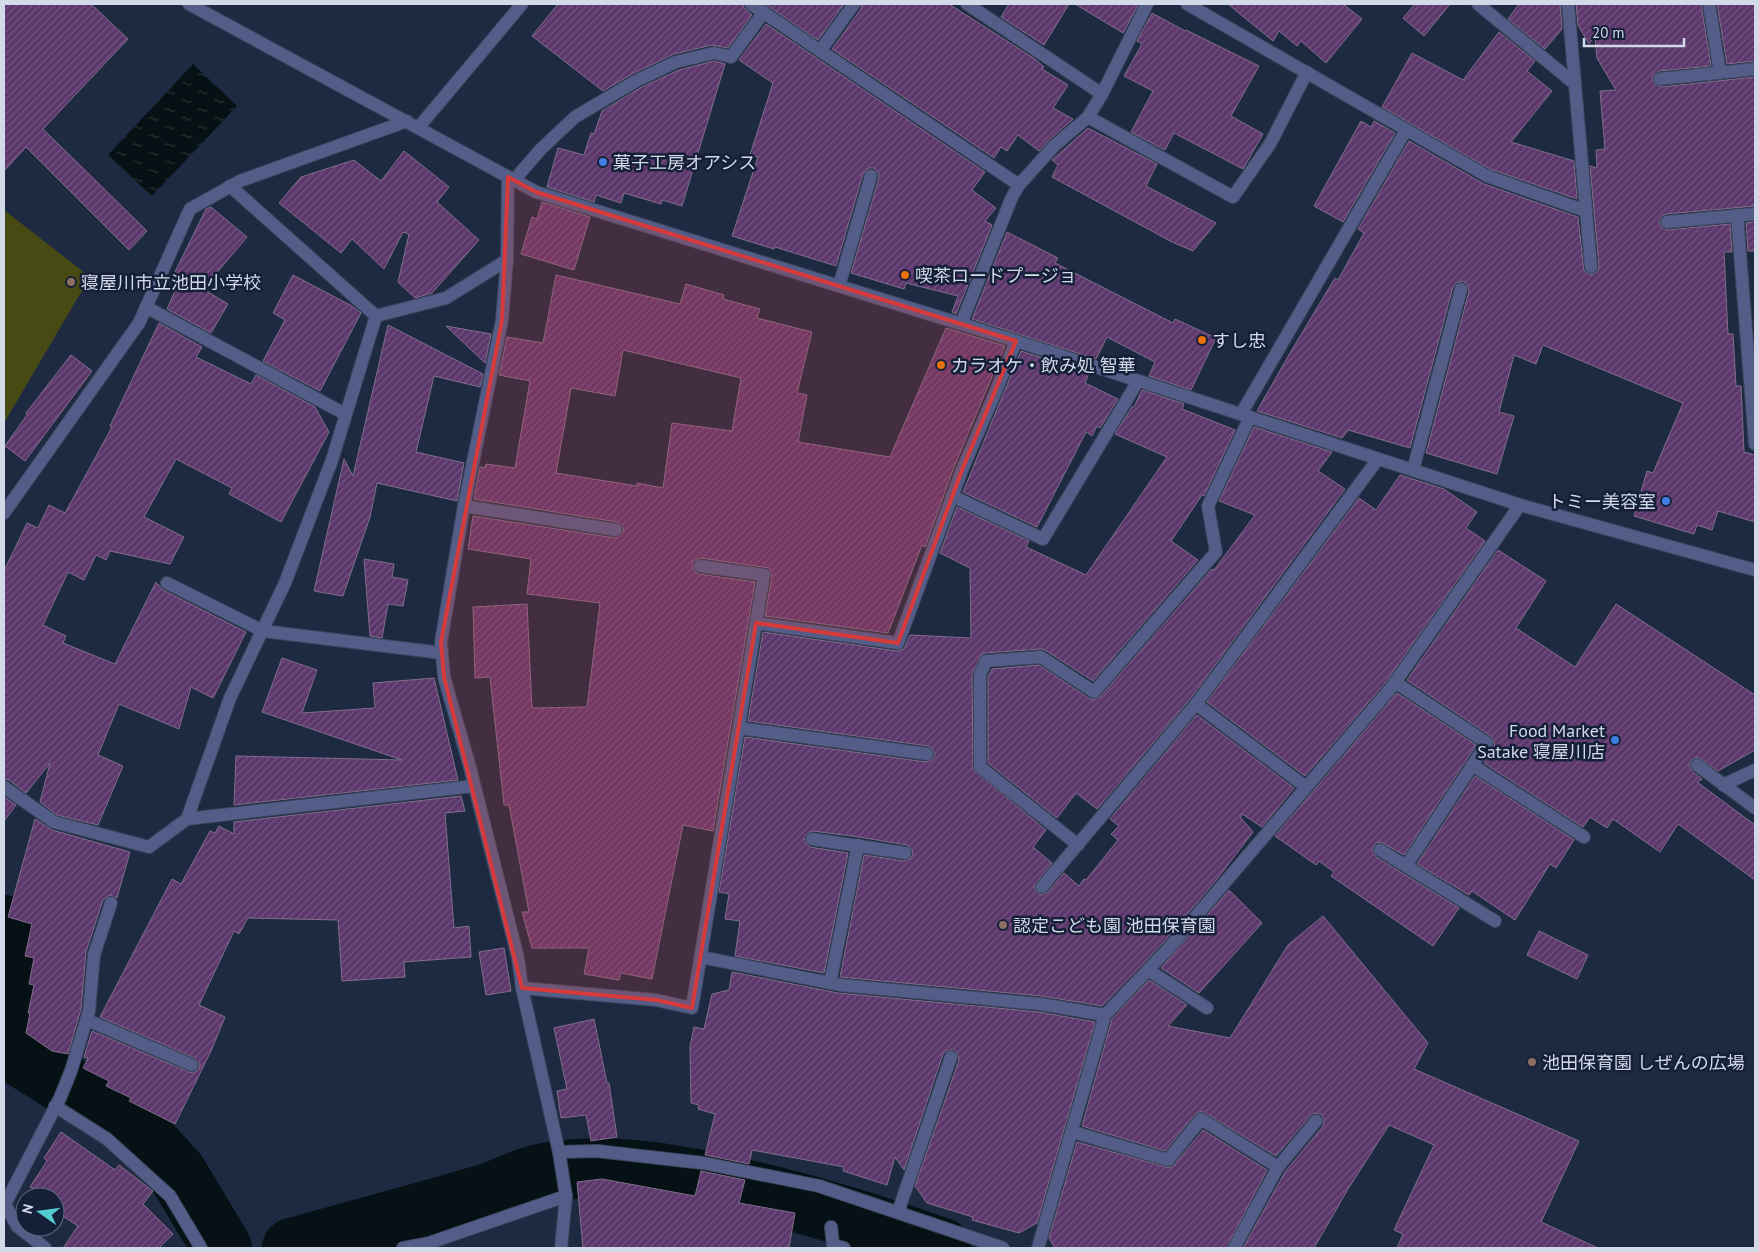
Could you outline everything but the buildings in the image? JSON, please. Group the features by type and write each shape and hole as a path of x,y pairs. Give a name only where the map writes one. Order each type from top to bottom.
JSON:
{"street":[{"path":"189,4 536,192 1016,341 1520,505 1755,570"},
{"path":"4,513 139,323 190,209 240,181 412,124 522,4"},
{"path":"751,4 1019,185"},
{"path":"820,51 854,4"},
{"path":"967,4 1102,94"},
{"path":"961,324 1012,197 1019,185 1054,146 1088,117 1102,94 1147,4"},
{"path":"1187,4 1487,176 1586,211"},
{"path":"1478,4 1575,84"},
{"path":"1568,4 1591,268"},
{"path":"1709,4 1720,73"},
{"path":"561,1248 566,1196 559,1154 522,988 518,958 444,677 441,642 464,506 502,320 511,178 575,117 636,81 676,62 714,53 731,57 764,12"},
{"path":"1660,79 1755,69"},
{"path":"1088,117 1233,197 1270,144 1307,72"},
{"path":"1078,845 980,767 980,675 986,660 1041,657 1094,692 1216,552 1208,506 1246,416 1406,130"},
{"path":"839,286 871,176"},
{"path":"230,186 376,316"},
{"path":"1667,222 1755,214"},
{"path":"1737,215 1752,362 1755,444"},
{"path":"376,316 446,298 507,260"},
{"path":"1413,470 1461,289"},
{"path":"146,307 345,414"},
{"path":"187,819 230,698 285,583 332,460 376,316"},
{"path":"756,623 898,643 952,496 1016,341"},
{"path":"952,496 1043,539 1138,381"},
{"path":"1042,887 1196,704 1378,459"},
{"path":"1038,1248 1106,1015 1148,970 1395,682 1520,505"},
{"path":"464,506 616,530"},
{"path":"522,988 656,1000 692,1008 764,575 700,566"},
{"path":"167,583 263,631 442,653"},
{"path":"1395,682 1487,743 1406,866"},
{"path":"1196,704 1306,786"},
{"path":"739,728 927,754"},
{"path":"1472,765 1584,837"},
{"path":"1697,766 1755,808"},
{"path":"1723,785 1755,770"},
{"path":"4,787 54,822 149,847 187,819 474,786"},
{"path":"812,839 905,853"},
{"path":"830,983 858,845"},
{"path":"1380,850 1495,921"},
{"path":"45,1248 18,1226 5,1204 58,1102 71,1071 89,1011 94,955 111,903"},
{"path":"701,958 830,983 1040,1004 1106,1015"},
{"path":"1148,970 1207,1008"},
{"path":"86,1020 192,1065"},
{"path":"898,1212 951,1057"},
{"path":"58,1102 107,1139 170,1196 201,1248"},
{"path":"1073,1132 1168,1160 1201,1120 1278,1167"},
{"path":"1234,1248 1278,1167 1316,1121"},
{"path":"559,1154 597,1151 702,1163 819,1186 1003,1248"},
{"path":"403,1248 429,1243 566,1196"},
{"path":"831,1227 833,1245 844,1248"}],"highlighted area":[{"path":"508,177 536,192 1016,341 962,470 898,643 756,623 692,1008 656,1000 522,988 444,677 441,642 502,320"}],"green space":[{"path":"4,210 90,277 4,423"},
{"path":"4,958 11,972 4,993"}],"water":[{"path":"193,64 237,106 152,196 108,155"}],"waterway":[{"path":"4,925 16,957 18,972 17,1000 8,1049 127,1123 147,1140 177,1173 222,1248"},
{"path":"292,1248 485,1194 522,1179 567,1170 589,1168 655,1172 749,1190 832,1212 942,1248"}],"place":[{"name":"菓子工房オアシス","path":"603,162"},
{"name":"喫茶ロードプージョ","path":"905,275"},
{"name":"寝屋川市立池田小学校","path":"71,282"},
{"name":"すし忠","path":"1202,340"},
{"name":"カラオケ・飲み処 智華","path":"941,365"},
{"name":"トミー美容室","path":"1666,501"},
{"name":"Food Market Satake 寝屋川店","path":"1615,740"},
{"name":"認定こども園 池田保育園","path":"1003,925"},
{"name":"池田保育園 しぜんの広場","path":"1532,1062"}]}
